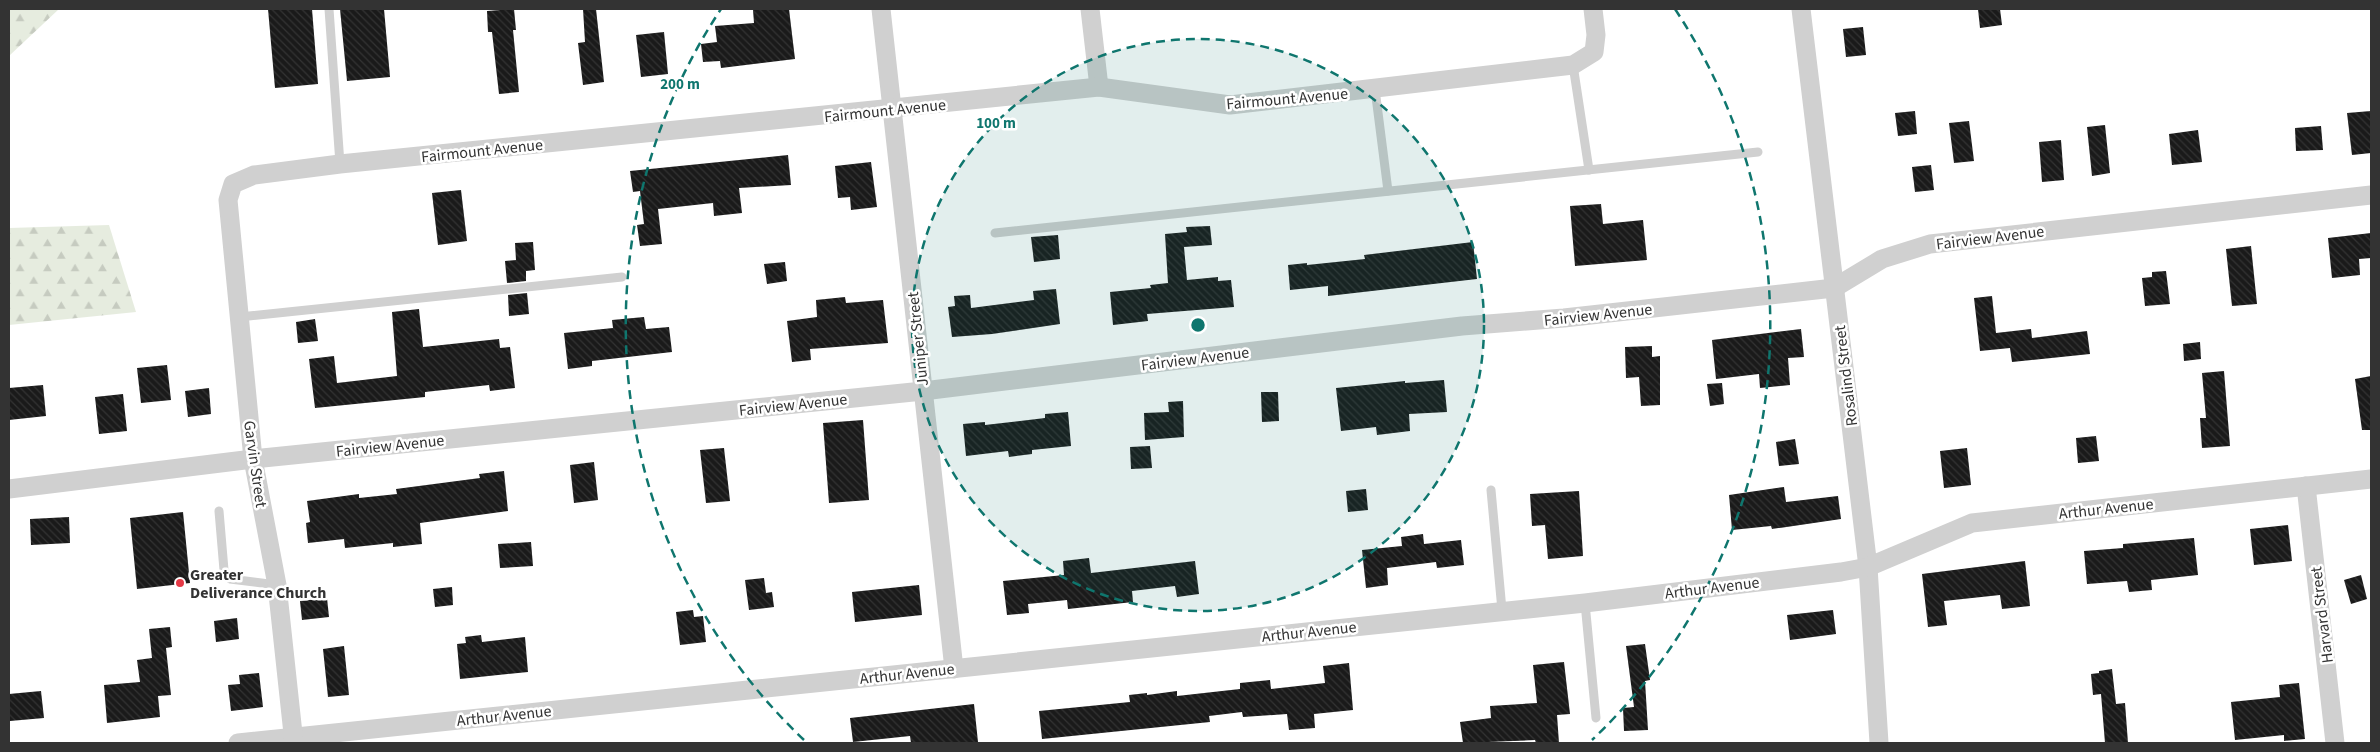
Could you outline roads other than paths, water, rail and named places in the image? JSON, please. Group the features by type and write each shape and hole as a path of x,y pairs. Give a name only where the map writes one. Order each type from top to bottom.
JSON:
{"street":[{"name":"Juniper Street","path":"881,9 954,669"},
{"path":"1090,9 1099,87"},
{"name":"Fairmount Avenue","path":"233,184 254,175 340,164 893,110 1099,87 1230,105 1573,65 1594,52 1596,35 1593,9"},
{"name":"Rosalind Street","path":"1801,9 1868,567 1879,743"},
{"name":"Garvin Street","path":"233,184 228,200 253,459 277,585 294,740"},
{"name":"Fairview Avenue","path":"9,489 253,459 923,391 1462,326 1564,318 1834,288 1882,259 1930,244 2371,195"},
{"name":"Arthur Avenue","path":"238,743 294,740 1502,610 1585,603 1868,567 1972,523 2371,479"},
{"name":"Harvard Street","path":"2306,486 2335,743"}],"lane":[{"path":"329,9 340,164"},
{"path":"1573,65 1588,170"},
{"path":"1375,89 1388,191"},
{"path":"995,232 1758,152"},
{"path":"239,317 622,277"},
{"path":"1491,490 1502,610"},
{"path":"219,511 224,570 230,578 277,585"},
{"path":"1585,603 1596,718"}],"place":[{"name":"Greater Deliverance Church","path":"180,583"}]}
